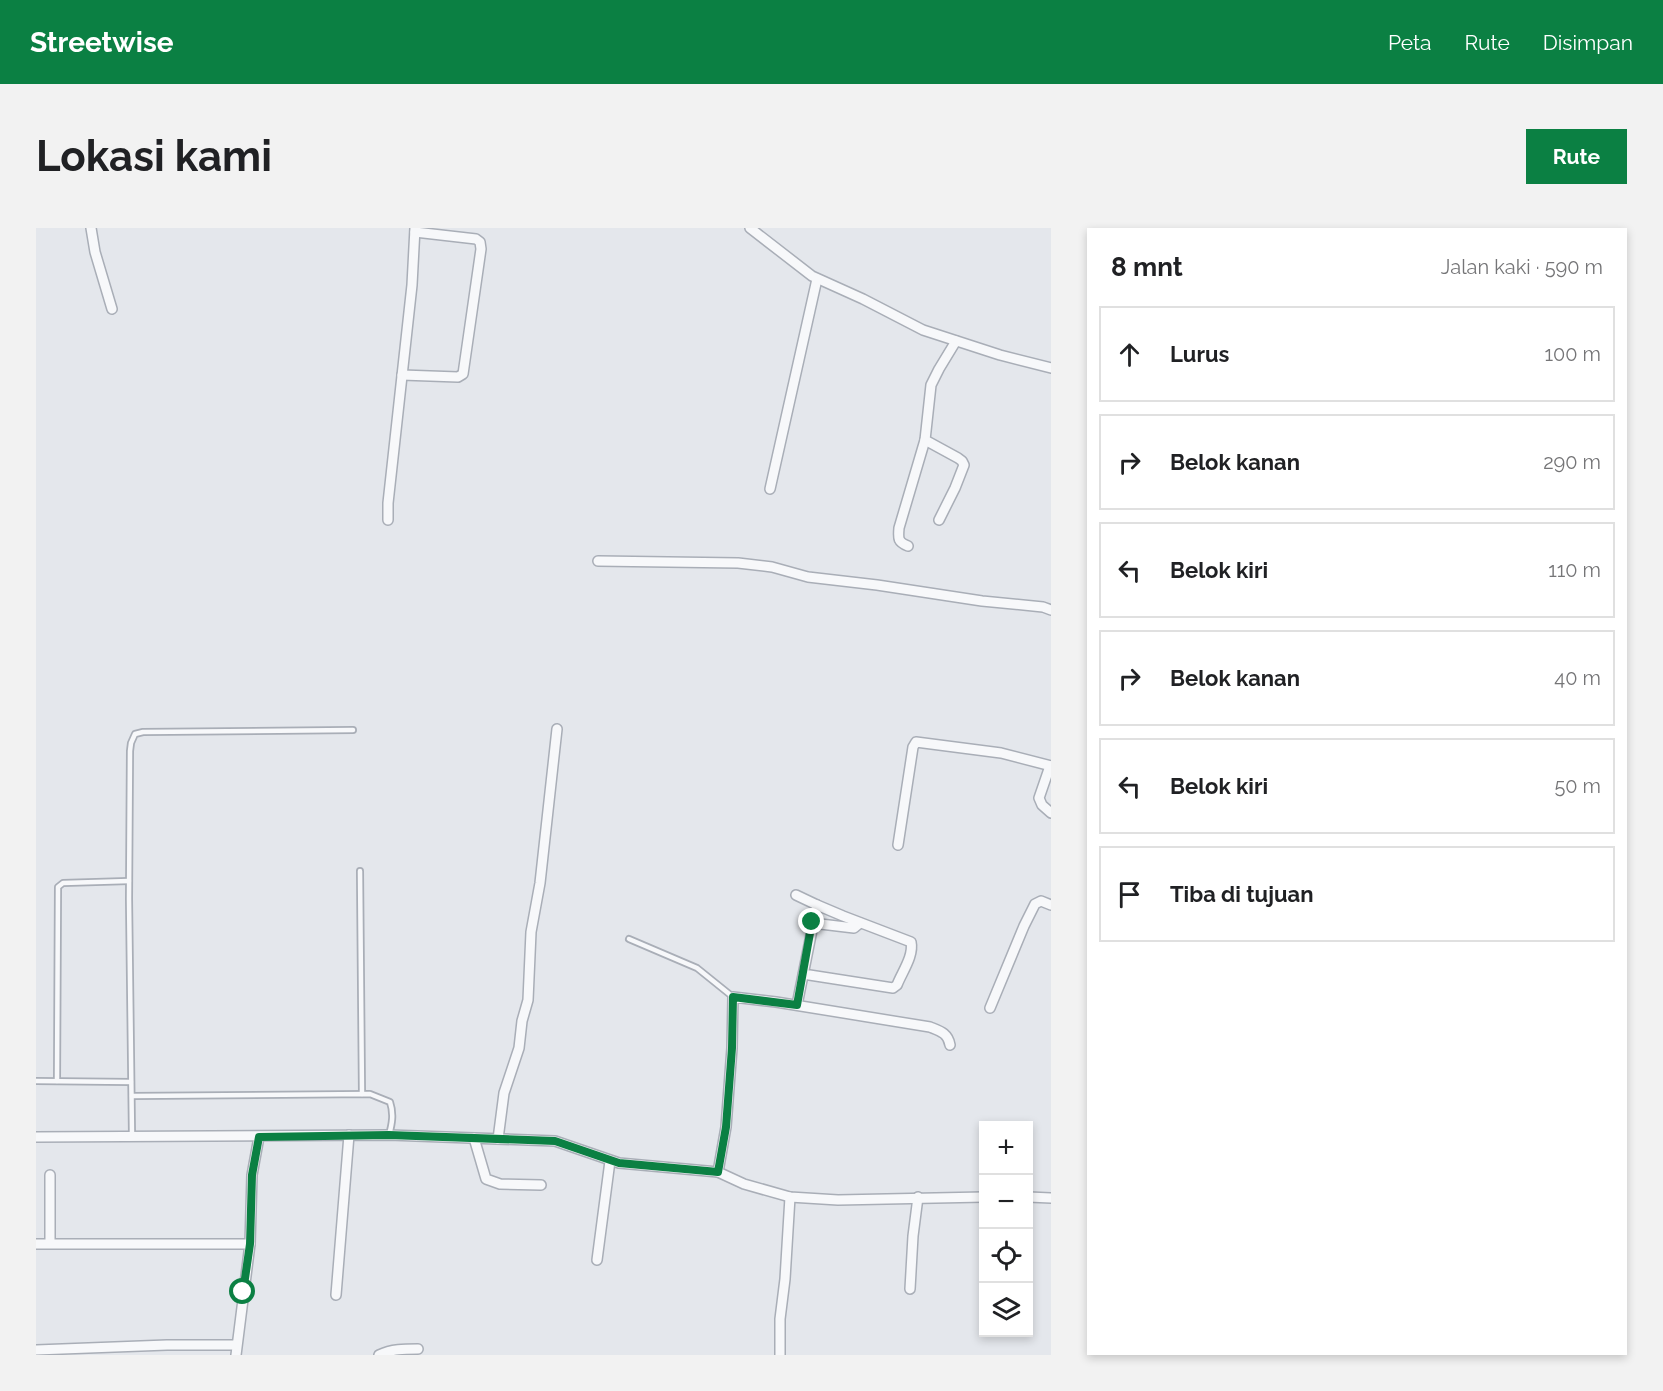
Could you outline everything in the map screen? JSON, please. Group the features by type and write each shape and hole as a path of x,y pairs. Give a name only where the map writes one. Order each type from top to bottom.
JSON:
{"street":[{"path":"91,228 95,252 112,309"},
{"path":"750,228 812,276 864,299 923,330 1000,355 1051,368"},
{"path":"388,520 402,375 412,285 415,230 476,239 480,242 481,249 463,374 458,377 402,375"},
{"path":"770,489 818,279"},
{"path":"908,546 900,543 899,528 925,440 931,385 956,341"},
{"path":"925,440 963,461 964,465 939,520"},
{"path":"598,561 738,563 772,567 808,577 1043,607 1051,610"},
{"path":"498,1139 504,1093 519,1048 522,1021 528,1000 531,932 540,883 557,729"},
{"path":"898,845 913,747 916,742 1001,753 1050,766 1039,798 1042,805 1051,813"},
{"path":"796,895 911,942 911,954 897,985 893,988 802,974"},
{"path":"990,1008 1035,904 1041,902 1051,904"},
{"path":"797,1005 816,905"},
{"path":"812,922 854,928 860,923"},
{"path":"718,1172 726,1127 733,997 930,1027 946,1035 950,1045"},
{"path":"336,1295 350,1135"},
{"path":"36,1137 389,1135 555,1141 619,1163 718,1172 744,1184 790,1197 813,1200 979,1197"},
{"path":"36,1350 155,1346 236,1350 250,1244 252,1175 259,1137"},
{"path":"474,1138 486,1179 500,1184 541,1185"},
{"path":"597,1260 610,1161"},
{"path":"50,1175 50,1244"},
{"path":"780,1355 780,1319 786,1269 790,1197"},
{"path":"910,1289 918,1197"},
{"path":"1033,1197 1051,1198"},
{"path":"36,1244 250,1244"},
{"path":"379,1355 403,1348 418,1349"}],"lane":[{"path":"132,1137 129,881 130,752 135,734 143,732 353,730"},
{"path":"360,871 362,1094"},
{"path":"57,1081 58,887 63,883 129,881"},
{"path":"629,939 697,968 733,997"},
{"path":"36,1081 131,1082"},
{"path":"132,1096 370,1094 390,1102 393,1110 389,1135"}],"route":[{"path":"243,1292 250,1244 252,1175 259,1137 389,1135 555,1141 619,1163 718,1172 726,1127 733,997 797,1005 812,922"}]}
